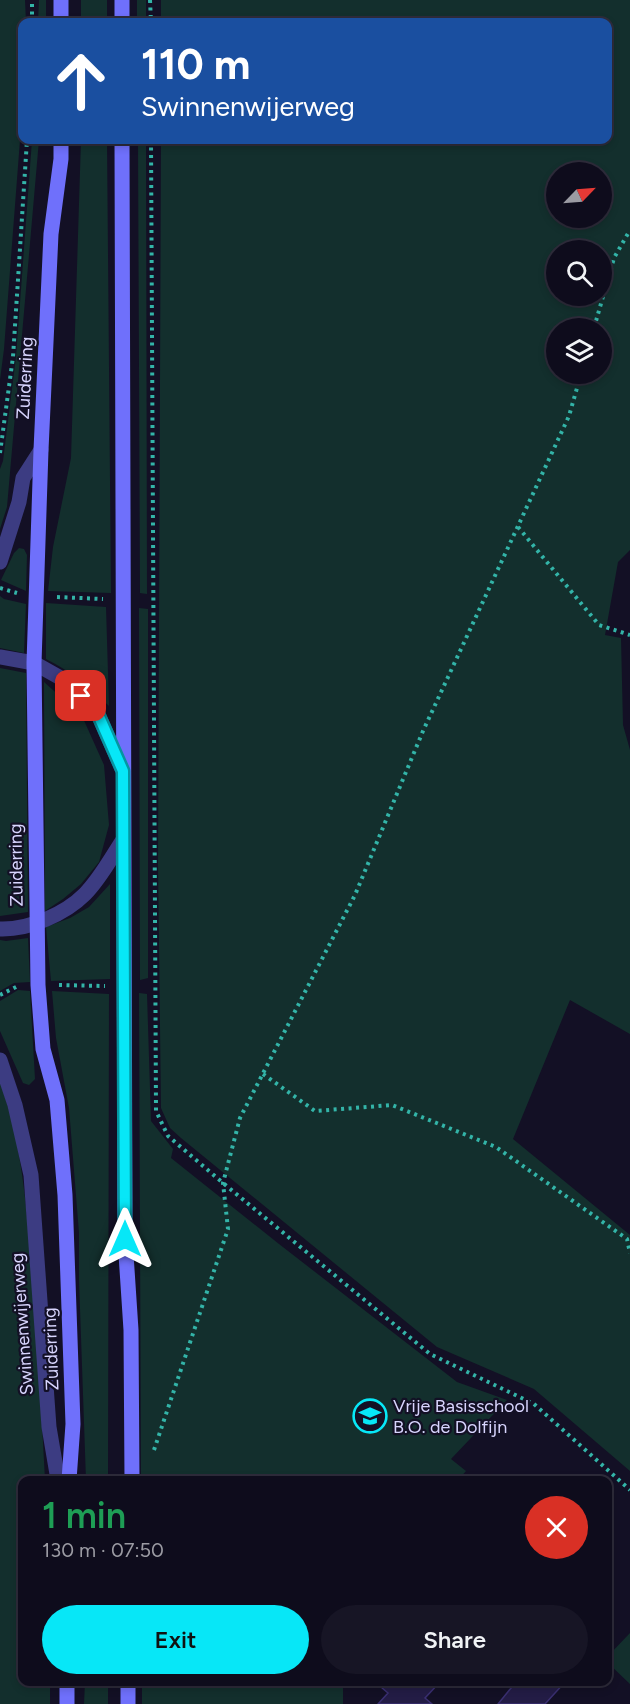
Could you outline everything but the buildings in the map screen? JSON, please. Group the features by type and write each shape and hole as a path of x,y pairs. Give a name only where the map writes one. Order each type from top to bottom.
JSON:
{"main road":[{"path":"61,0 61,18"},
{"path":"122,0 122,18"},
{"name":"Zuiderring","path":"61,144 51,234 34,663 38,985 43,1048 57,1100 65,1195 73,1424 69,1476"},
{"path":"122,144 125,1239 131,1330 132,1476"},
{"path":"67,1686 67,1704"},
{"path":"128,1686 128,1704"}],"street":[{"path":"0,562 19,502 23,478 41,450"},
{"path":"0,657 34,663 66,681 97,712 123,771"},
{"path":"0,929 36,923 66,909 86,893 123,840"},
{"name":"Swinnenwijerweg","path":"0,1060 15,1105 31,1174 49,1426 57,1476"}],"path":[{"path":"32,0 32,18"},
{"path":"150,0 150,18"},
{"path":"0,453 13,357 27,144"},
{"path":"151,144 156,1111 168,1136 430,1354 534,1404 630,1490"},
{"path":"597,318 614,258 630,230"},
{"path":"153,1452 228,1229 223,1183 240,1118 355,895 423,731 569,416 578,384"},
{"path":"518,527 599,625 630,635"},
{"path":"0,588 12,593 123,600"},
{"path":"0,995 17,986 125,987"},
{"path":"263,1074 315,1111 392,1105 496,1147 627,1239 630,1253"}],"green space":[{"path":"0,0 25,0 26,18 18,18 20,144 0,380"},
{"path":"39,0 46,0 46,18 38,18"},
{"path":"81,0 107,0 107,18 81,18"},
{"path":"137,0 146,0 146,18 137,18"},
{"path":"161,0 630,0 630,550 618,562 605,635 621,638 623,725 630,750 630,1034 570,1000 513,1139 630,1235 630,1471 534,1389 437,1347 181,1138 170,1128 161,1108 158,864 161,144 612,144 612,18 161,18"},
{"path":"32,144 39,144 7,507 0,529 0,469 3,461 16,357"},
{"path":"81,144 107,144 111,593 48,591 53,547 71,458"},
{"path":"138,144 146,144 147,594 140,593"},
{"path":"19,548 24,549 27,555 26,591 1,580 14,553"},
{"path":"0,596 26,604 24,653 0,648"},
{"path":"46,603 106,607 109,706 79,680 46,659"},
{"path":"139,608 148,609 148,978 140,980"},
{"path":"0,668 26,673 28,912 0,916"},
{"path":"44,682 82,716 104,765 109,825 99,862 81,884 45,911"},
{"path":"110,884 110,979 51,981 46,927 70,918 89,907"},
{"path":"28,938 30,982 14,983 0,991 0,940"},
{"path":"18,990 30,991 35,1079 29,1085 23,1083 0,1031 0,1001"},
{"path":"52,991 109,994 108,1476 86,1476 79,1233 69,1108 56,1038"},
{"path":"139,993 147,994 151,1121 173,1149 171,1158 457,1382 507,1400 451,1459 466,1471 462,1476 141,1476"},
{"path":"0,1082 15,1135 24,1189 45,1476 18,1476 18,1686 50,1686 50,1704 0,1704"},
{"path":"630,1633 630,1684 612,1667 612,1652"},
{"path":"85,1686 108,1686 108,1704 84,1704"},
{"path":"142,1686 343,1686 343,1704 142,1704"}],"place":[{"name":"Vrije Basisschool B.O. de Dolfijn","path":"370,1416"}],"route":[{"path":"81,696 97,712 123,771 125,1239"}]}
